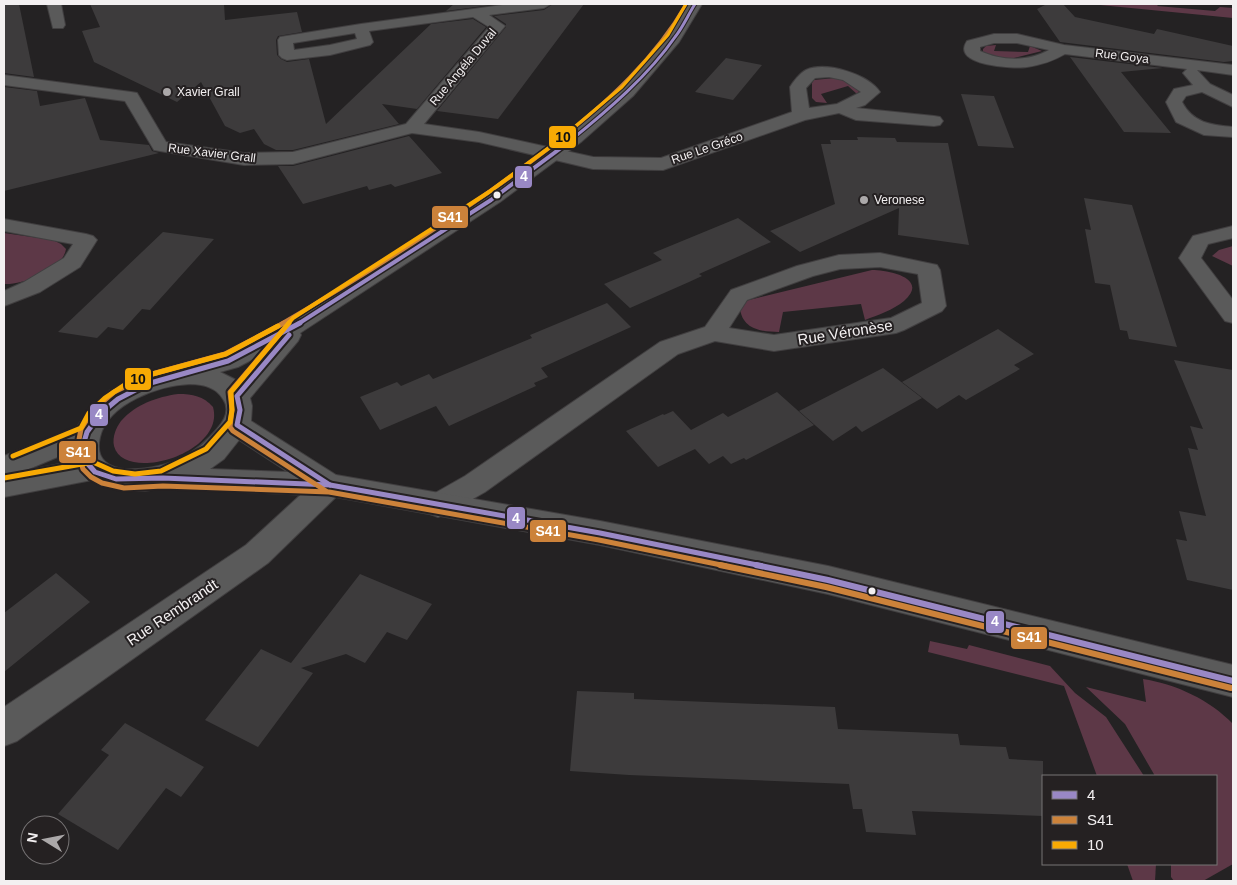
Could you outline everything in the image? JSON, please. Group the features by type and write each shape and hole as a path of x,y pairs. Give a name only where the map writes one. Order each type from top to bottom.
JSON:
{"street":[{"path":"54,4 58,25"},
{"name":"Rue Angéla Duval","path":"360,28 544,4"},
{"path":"694,4 674,39 628,92 575,138 493,198 298,324 228,361 151,382 129,391 110,403 95,418 86,434 84,453 93,469 111,478 136,482 162,478 330,485 600,533 828,580 1228,686"},
{"name":"Rue Angéla Duval","path":"412,128 498,26 475,12"},
{"name":"Rue Goya","path":"1062,49 1048,59 1021,63 988,61 972,53 972,44 982,40 1024,39 1038,41 1062,49 1233,70"},
{"path":"1182,63 1204,87 1233,102"},
{"name":"Rue Le Gréco","path":"551,155 594,164 663,164 801,115 841,108 859,101 872,92 848,76 829,72 810,74 798,86 801,115"},
{"name":"Rue Xavier Grall","path":"8,82 131,97 160,146 244,159 292,158 412,128 479,137 551,155"},
{"path":"1204,87 1180,93 1174,102 1182,118 1210,130 1233,132"},
{"path":"841,108 856,116 934,121"},
{"path":"4,225 86,240 72,262 32,287 4,299"},
{"path":"1233,232 1200,240 1190,258 1233,316"},
{"name":"Rue Véronèse","path":"438,504 475,484 669,348 714,333 774,343 896,325 934,306 929,270 880,260 839,262 805,271 739,295 714,333"},
{"path":"237,396 298,324"},
{"path":"162,478 211,455 236,424 240,410 237,396 224,383 201,376 173,376"},
{"path":"236,424 330,485"},
{"path":"4,467 86,434"},
{"path":"4,486 93,469"},
{"name":"Rue Rembrandt","path":"4,728 257,554 330,485"}],"shaded area":[{"path":"1090,4 1159,4 1157,6 1215,11 1220,7 1233,8 1233,18"},
{"path":"996,45 994,51 1028,52 1030,46 1042,51 1006,60 983,52 986,46"},
{"path":"835,78 851,83 859,91 857,94 848,86 821,94 827,103 816,102 812,98 812,83 814,80"},
{"path":"4,233 53,240 66,249 63,257 50,270 31,279 4,284"},
{"path":"1233,246 1233,266 1212,256 1219,250"},
{"path":"872,270 904,277 910,281 912,286 911,293 895,307 865,320 861,304 783,312 779,332 759,330 744,321 740,308 745,301"},
{"path":"178,394 197,396 213,407 213,423 204,438 190,450 172,458 153,462 136,462 122,457 114,446 115,433 121,421 133,410 147,402"},
{"path":"930,641 967,649 969,645 1050,666 1075,693 1106,717 1143,775 1097,775 1064,686 928,652"},
{"path":"1143,679 1155,681 1192,694 1224,715 1233,724 1233,864 1203,881 1174,881 1171,877 1171,865 1217,865 1217,775 1154,775 1125,724 1086,687 1146,702"},
{"path":"1127,865 1156,865 1155,881 1133,881"}],"building":[{"path":"4,4 19,4 34,77 4,73"},
{"path":"90,4 224,4 225,20 297,12 302,32 278,36 276,40 277,55 287,62 309,59 326,124 431,24 473,19 486,27 417,109 382,104 399,124 293,150 276,150 264,144 254,129 240,133 225,126 201,82 177,102 94,62 82,31 100,27"},
{"path":"454,4 498,4 446,11"},
{"path":"553,4 584,4 498,119 437,111 506,27 506,24 494,16 544,10"},
{"path":"1047,4 1063,4 1075,17 1154,34 1157,29 1233,46 1233,61 1224,62 1060,42 1037,9"},
{"path":"1070,57 1163,68 1121,72 1171,133 1124,132"},
{"path":"726,58 762,65 733,100 695,92"},
{"path":"4,87 37,91 40,106 85,98 100,140 149,145 152,151 159,153 4,191"},
{"path":"961,94 994,96 1014,148 978,146"},
{"path":"409,136 442,173 395,187 391,184 369,190 367,186 303,204 278,166 293,166"},
{"path":"857,137 895,138 897,142 948,143 969,245 898,235 899,208 800,252 770,231 835,204 821,144 831,144 830,140 858,140"},
{"path":"1084,198 1132,205 1177,347 1129,339 1127,331 1120,330 1110,285 1095,283 1085,229 1091,230"},
{"path":"738,218 771,242 699,274 702,276 630,308 604,284 662,260 653,253"},
{"path":"163,232 214,239 150,310 142,309 123,330 108,327 97,338 58,332"},
{"path":"607,303 631,327 541,368 548,377 534,383 536,386 449,426 436,406 380,430 360,397 397,382 401,386 429,374 433,379 532,338 530,335"},
{"path":"998,329 1034,354 1014,365 1020,369 966,400 959,395 937,409 902,382"},
{"path":"1174,360 1233,370 1233,590 1187,580 1176,539 1187,541 1179,511 1206,516 1188,448 1198,450 1190,426 1203,429"},
{"path":"883,368 922,398 862,432 856,426 833,441 799,411"},
{"path":"777,392 814,425 746,460 744,458 731,464 723,456 709,464 695,449 658,467 626,431 673,411 691,430 723,413 728,417"},
{"path":"56,573 90,602 4,672 4,613"},
{"path":"360,574 432,604 407,640 387,632 365,663 346,654 301,668 313,673 258,747 205,720 261,649 291,663"},
{"path":"577,691 634,693 634,699 835,707 838,729 958,734 960,745 1006,747 1009,759 1043,761 1042,816 912,811 916,835 866,832 862,809 853,809 849,784 570,771"},
{"path":"125,723 204,767 181,797 166,788 118,850 70,821 70,815 58,814 109,755 101,750"}],"transit line":[{"name":"S41","path":"686,4 661,44 612,94 561,139 507,179 376,266 255,339 221,356 165,370 139,379 103,400 86,419 81,429 77,450 83,469 91,477 102,483 124,488 163,486 329,492 599,540 826,587 1231,688"},
{"name":"10","path":"4,478 93,462 113,471 135,474 161,471 206,449 230,422 232,410 231,392 293,318 489,192 570,132 622,87 668,35 686,4"},
{"name":"4","path":"695,4 678,34 658,58 613,105 554,154 491,200 270,340 228,361 147,384 127,393 92,422 84,442 84,453 88,464 95,472 105,477 116,479 141,480 163,478 330,485 600,533 828,580 1233,681"},
{"name":"10","path":"13,456 81,428 89,413 105,398 126,384 149,375 226,354 278,326"},
{"name":"S41","path":"283,330 230,392 232,410 230,427 233,431 326,491"},
{"name":"4","path":"289,335 237,396 240,410 237,425 330,485"}],"place":[{"name":"Xavier Grall","path":"167,92"},
{"name":"Veronese","path":"864,200"}]}
